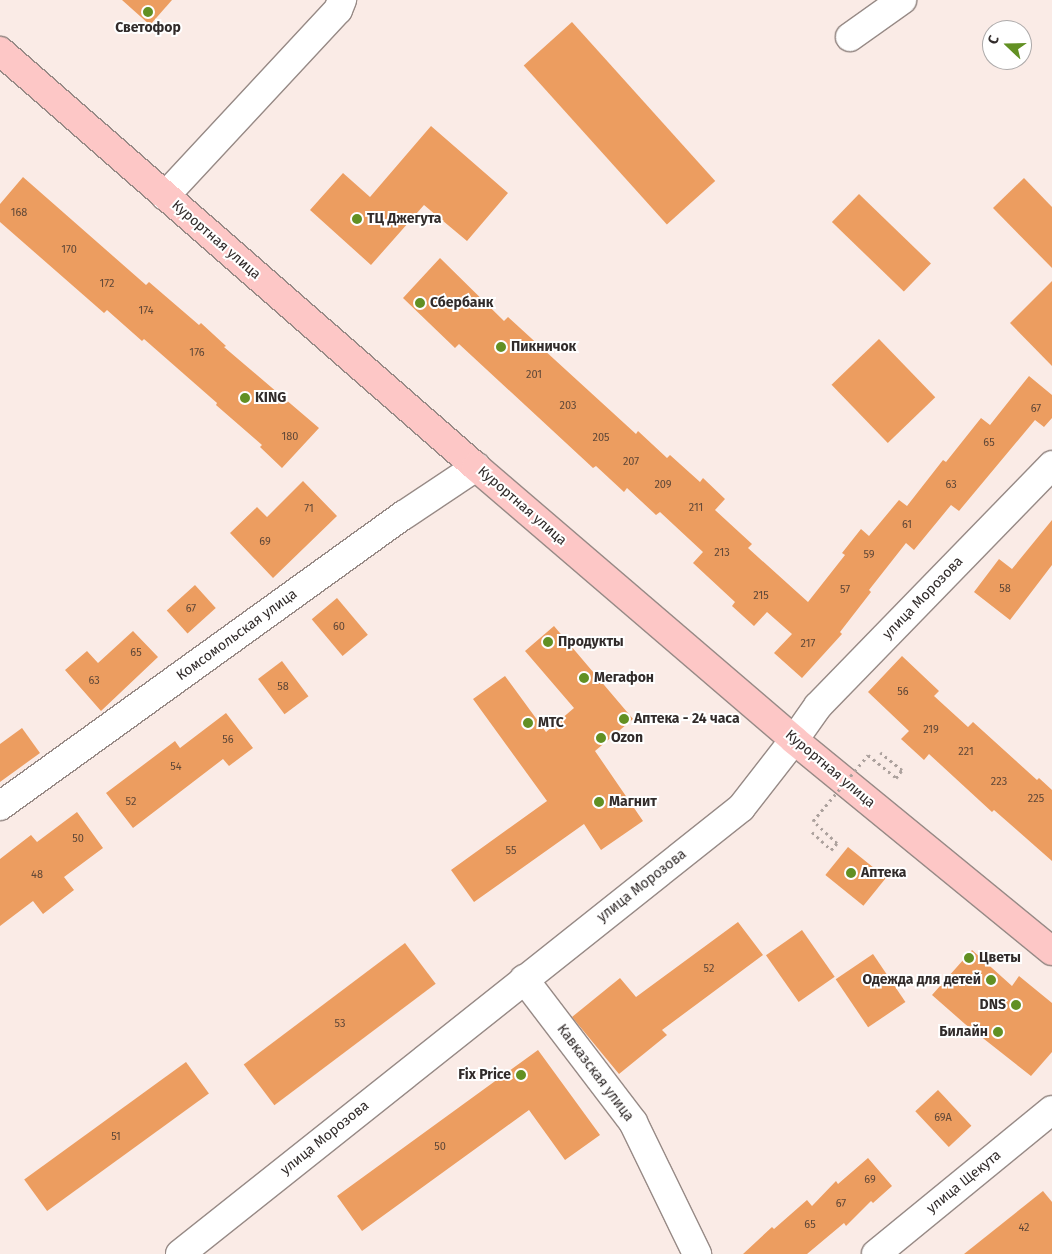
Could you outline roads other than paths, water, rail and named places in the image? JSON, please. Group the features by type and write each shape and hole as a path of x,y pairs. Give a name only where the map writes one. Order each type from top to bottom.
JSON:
{"main road":[{"name":"Курортная улица","path":"0,51 164,196 794,740 1052,951"}],"street":[{"path":"164,196 338,10 342,0"},
{"path":"850,37 902,0"},
{"name":"улица Морозова","path":"180,1254 740,808 794,740 818,706 1052,465"},
{"name":"Комсомольская улица","path":"0,806 404,514 476,466"},
{"name":"Кавказская улица","path":"524,979 633,1122 697,1254"},
{"name":"улица Щекута","path":"876,1254 1052,1110"}],"place":[{"name":"Светофор","path":"148,12"},
{"name":"ТЦ Джегута","path":"357,219"},
{"name":"Сбербанк","path":"420,303"},
{"name":"Пикничок","path":"501,347"},
{"name":"KING","path":"245,398"},
{"name":"Продукты","path":"548,642"},
{"name":"Мегафон","path":"584,678"},
{"name":"Аптека - 24 часа","path":"624,719"},
{"name":"МТС","path":"528,723"},
{"name":"Ozon","path":"601,738"},
{"name":"Магнит","path":"599,802"},
{"name":"Аптека","path":"851,873"},
{"name":"Цветы","path":"969,958"},
{"name":"Одежда для детей","path":"991,980"},
{"name":"DNS","path":"1016,1005"},
{"name":"Билайн","path":"998,1032"},
{"name":"Fix Price","path":"521,1075"}]}
